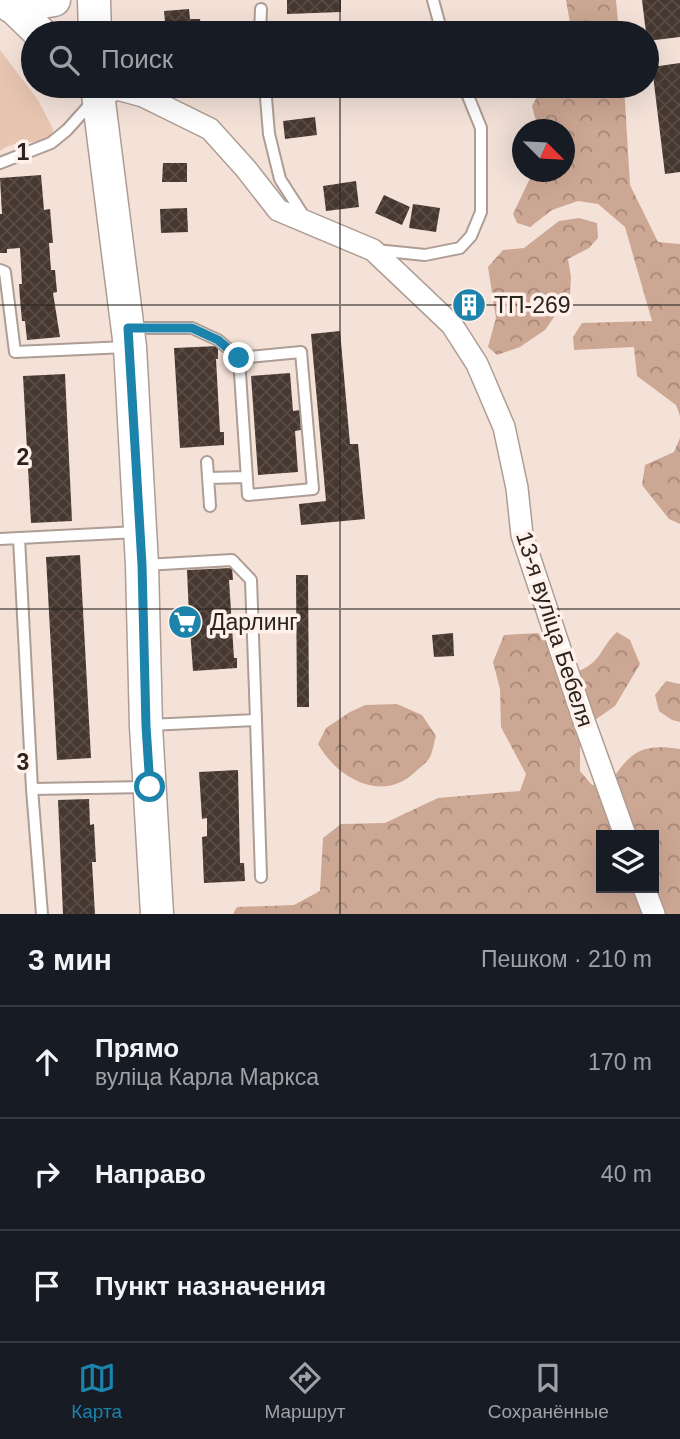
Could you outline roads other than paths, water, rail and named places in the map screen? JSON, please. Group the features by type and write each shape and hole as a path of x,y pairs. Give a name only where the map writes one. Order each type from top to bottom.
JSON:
{"main road":[{"path":"9,3 54,0"},
{"path":"94,0 95,21"},
{"path":"9,3 28,21"},
{"path":"95,98 129,337 157,914"}],"street":[{"name":"13-я вуліца Бебеля","path":"147,98 210,129 278,210 373,250 452,325 482,373 504,427 517,488 522,535 583,721 623,830"},
{"path":"646,893 654,914"}],"lane":[{"path":"433,0 439,21"},
{"path":"260,21 261,9"},
{"path":"0,163 51,143 67,130 88,98"},
{"path":"266,98 269,134 280,179 307,221"},
{"path":"373,250 425,255 460,248 471,236 481,212 481,128 469,98"},
{"path":"0,270 5,272 15,352 192,328 218,340 239,358 248,495 313,489 301,352 239,358"},
{"path":"207,462 210,506"},
{"path":"208,478 247,477"},
{"path":"0,539 139,531"},
{"path":"19,538 32,789 43,914"},
{"path":"142,565 232,560 251,580 261,877"},
{"path":"146,726 256,720"},
{"path":"32,789 150,787"}],"place":[{"name":"ТП-269","path":"469,305"},
{"name":"Дарлинг","path":"185,622"}]}
